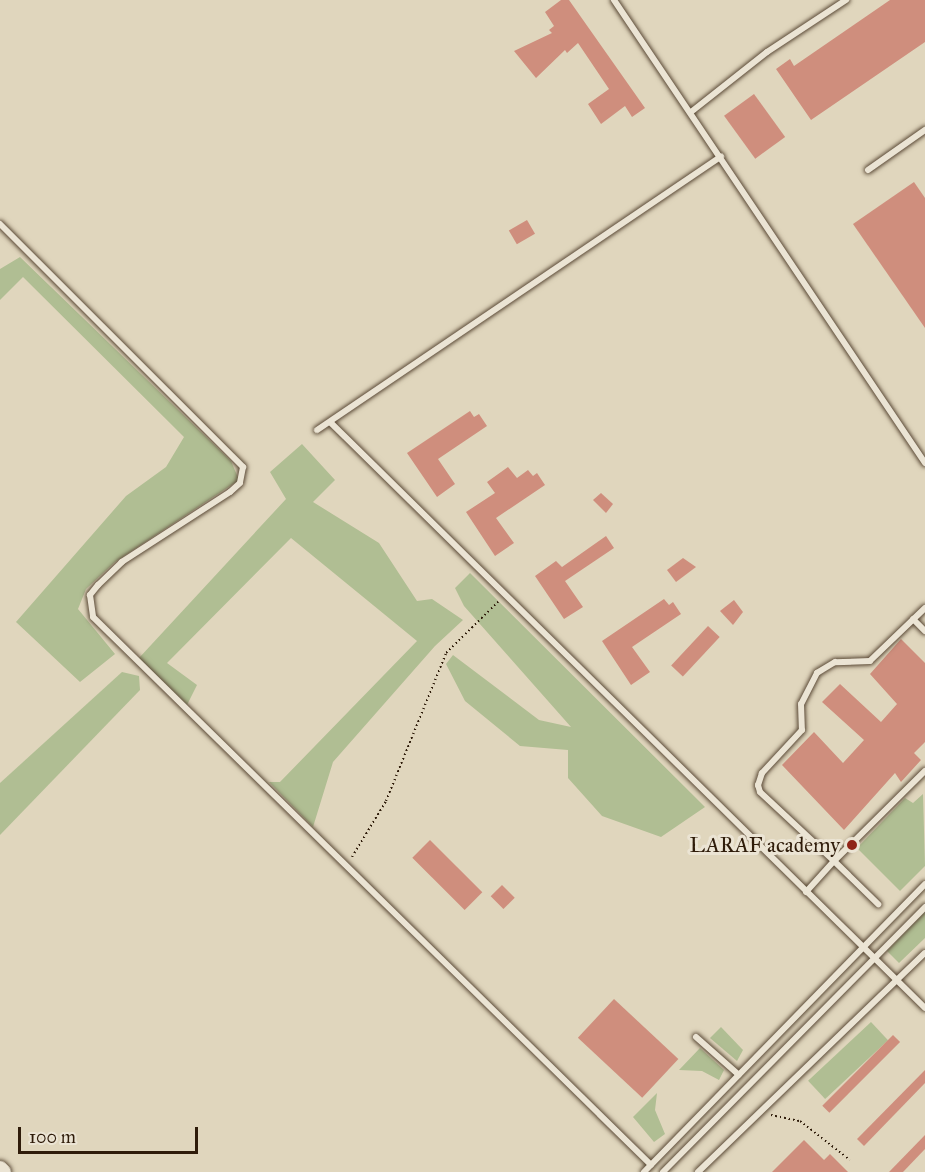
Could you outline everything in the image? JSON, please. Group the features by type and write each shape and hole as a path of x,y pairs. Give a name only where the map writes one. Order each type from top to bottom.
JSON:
{"lane":[{"path":"614,0 721,156 925,463"},
{"path":"691,112 767,52 846,0"},
{"path":"868,170 925,130"},
{"path":"317,430 721,156"},
{"path":"0,225 243,467 240,483 230,492 122,562 98,585 90,595 93,617 651,1165"},
{"path":"330,422 862,949 925,1008"},
{"path":"878,904 760,792 759,779 802,730 801,704 817,673 835,662 870,661 925,608"},
{"path":"913,619 925,631"},
{"path":"806,892 834,861 924,775"},
{"path":"644,1172 925,884"},
{"path":"663,1172 925,907"},
{"path":"698,1172 925,953"},
{"path":"696,1037 739,1075"}],"path":[{"path":"344,865 356,853 386,801 446,653 506,595"},
{"path":"760,1113 800,1121 850,1160"}],"green space":[{"path":"20,257 231,461 239,480 115,562 86,589 78,609 115,654 80,682 16,622 126,496 166,467 184,437 23,277 0,300 0,269"},
{"path":"302,444 335,480 313,502 379,543 417,601 432,599 463,620 435,646 333,762 313,827 269,782 280,782 417,641 291,538 167,663 197,685 187,705 139,658 286,499 270,472"},
{"path":"470,573 705,807 661,837 602,816 568,778 568,750 520,746 465,701 446,664 453,655 539,720 571,727 464,606 455,588"},
{"path":"122,672 139,676 140,690 0,835 0,783"},
{"path":"923,794 925,866 900,891 857,848 905,798 913,803"},
{"path":"925,912 925,938 899,963 887,951"},
{"path":"871,1022 888,1040 825,1099 808,1081"},
{"path":"721,1027 743,1050 737,1061 710,1038"},
{"path":"700,1048 724,1070 719,1080 702,1071 679,1070"},
{"path":"657,1093 655,1110 665,1134 654,1142 633,1117"}],"building":[{"path":"561,0 569,0 645,108 632,117 625,106 601,124 588,104 609,89 578,43 567,53 565,50 536,78 514,51 552,33 549,30 554,26 545,12"},
{"path":"890,0 925,0 925,42 811,120 776,69 790,59 794,66"},
{"path":"754,94 785,137 755,159 724,116"},
{"path":"914,182 925,198 925,328 853,224"},
{"path":"527,220 535,234 517,244 509,230"},
{"path":"470,411 474,417 479,414 487,426 438,459 455,484 437,497 407,453"},
{"path":"508,467 517,478 528,470 533,476 537,473 545,485 496,518 514,543 495,556 466,512 495,493 487,482"},
{"path":"601,493 613,504 606,513 593,500"},
{"path":"606,536 614,548 565,581 583,607 564,619 535,576 556,561 562,567"},
{"path":"683,558 696,567 676,582 667,570"},
{"path":"664,599 669,605 673,602 681,614 632,647 650,672 631,685 602,641"},
{"path":"734,600 743,612 733,625 720,611"},
{"path":"708,626 720,637 683,676 671,665"},
{"path":"901,639 925,663 925,742 914,753 921,760 901,782 895,773 844,830 782,765 814,732 843,763 864,740 822,702 840,684 881,722 897,704 870,674"},
{"path":"430,840 482,892 465,910 412,858"},
{"path":"502,885 515,898 503,909 491,896"},
{"path":"614,999 678,1059 642,1098 578,1038"},
{"path":"893,1035 900,1042 829,1113 822,1106"},
{"path":"925,1070 925,1083 864,1146 857,1139"},
{"path":"925,1135 925,1149 903,1172 889,1172"},
{"path":"804,1140 824,1160 830,1154 848,1172 772,1172"}],"place":[{"name":"LARAF academy","path":"852,845"}]}
